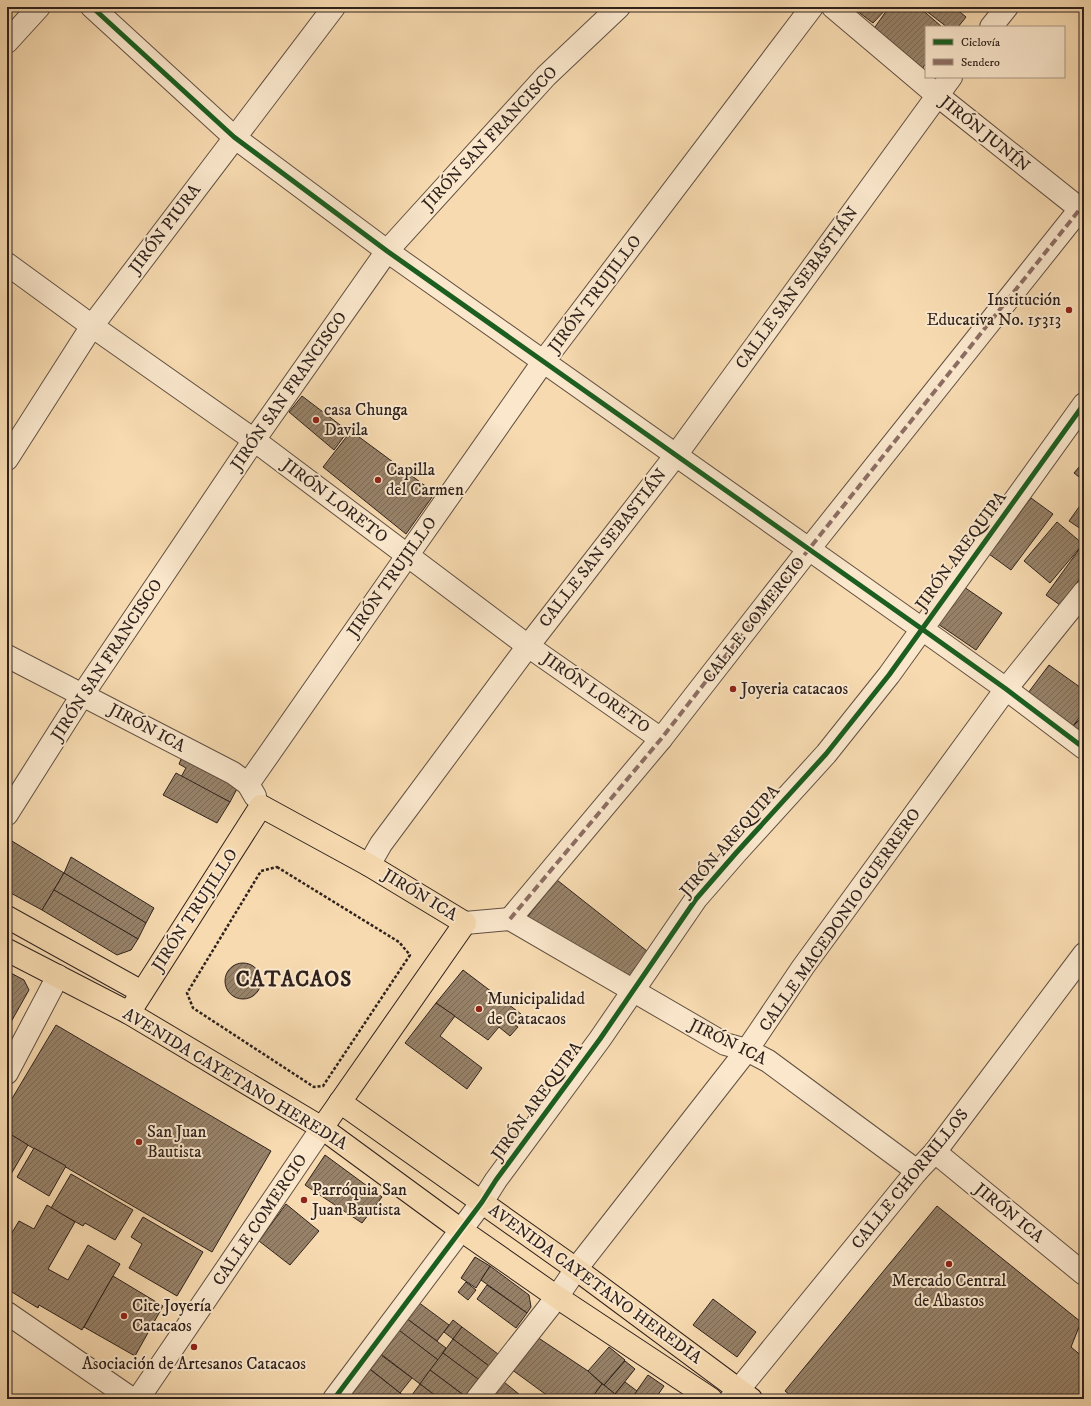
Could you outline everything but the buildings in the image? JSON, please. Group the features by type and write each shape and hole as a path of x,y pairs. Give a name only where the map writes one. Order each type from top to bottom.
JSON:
{"main road":[{"name":"JIRÓN ICA","path":"261,806 369,865 465,922"},
{"name":"JIRÓN TRUJILLO","path":"129,1013 261,806"},
{"name":"AVENIDA CAYETANO HEREDIA","path":"7,917 142,992"},
{"name":"CALLE COMERCIO","path":"322,1128 465,922"},
{"name":"AVENIDA CAYETANO HEREDIA","path":"7,950 129,1013 322,1128 461,1230 557,1297 711,1399"},
{"name":"AVENIDA CAYETANO HEREDIA","path":"340,1102 576,1269 740,1396"}],"street":[{"path":"7,42 39,7"},
{"path":"92,7 234,137 387,251 922,629 1006,689 1084,748"},
{"name":"JIRÓN PIURA","path":"7,458 92,326 334,7"},
{"name":"JIRÓN SAN FRANCISCO","path":"7,814 83,694 254,440 387,251 546,76 619,7"},
{"name":"JIRÓN TRUJILLO","path":"248,784 543,362 812,7"},
{"name":"JIRÓN JUNÍN","path":"833,7 937,95 1083,208"},
{"path":"992,26 1007,7"},
{"name":"CALLE SAN SEBASTIÁN","path":"369,865 381,844 528,646 676,455 950,78"},
{"name":"CALLE COMERCIO","path":"510,919 661,739 809,549 1083,208"},
{"name":"JIRÓN LORETO","path":"7,264 254,440 528,646 661,739"},
{"name":"JIRÓN AREQUIPA","path":"334,1399 482,1202 496,1180 600,1040 632,990 696,899 826,754 889,676 1084,404"},
{"name":"CALLE MACEDONIO GUERRERO","path":"477,1399 557,1297 576,1269 747,1050 803,967 1006,689 1084,592"},
{"name":"JIRÓN ICA","path":"7,656 233,772 248,784 261,806"},
{"name":"JIRÓN ICA","path":"465,922 510,919 725,1044 747,1050 768,1061 917,1171"},
{"name":"CALLE CHORRILLOS","path":"740,1396 917,1171 935,1152 1084,954"},
{"path":"7,1073 58,976"},
{"name":"CALLE COMERCIO","path":"138,1399 322,1128"},
{"name":"JIRÓN ICA","path":"935,1152 1084,1274"},
{"path":"7,1313 132,1399"}],"path":[{"path":"276,867 399,942 410,956 323,1086 314,1087 195,1010 187,994 261,871 276,867"}],"marked path":[{"path":"510,919 661,739 809,549 1080,209"}],"cycle path":[{"path":"92,7 234,137 387,251 922,629 1006,689 1084,748"},
{"path":"334,1399 482,1202 496,1180 600,1039 696,899 826,754 889,675 1084,404"}],"place":[{"name":"Institución Educativa No. 15313","path":"1069,310"},
{"name":"casa Chunga Davila","path":"316,420"},
{"name":"Capilla del Carmen","path":"378,480"},
{"name":"Joyeria catacaos","path":"733,689"},
{"name":"Municipalidad de Catacaos","path":"479,1009"},
{"name":"San Juan Bautista","path":"139,1142"},
{"name":"Parróquia San Juan Bautista","path":"304,1200"},
{"name":"Mercado Central de Abastos","path":"949,1264"},
{"name":"Cite Joyería Catacaos","path":"124,1316"},
{"name":"Asociación de Artesanos Catacaos","path":"194,1347"}],"district":[{"name":"CATACAOS","path":"294,980"}]}
